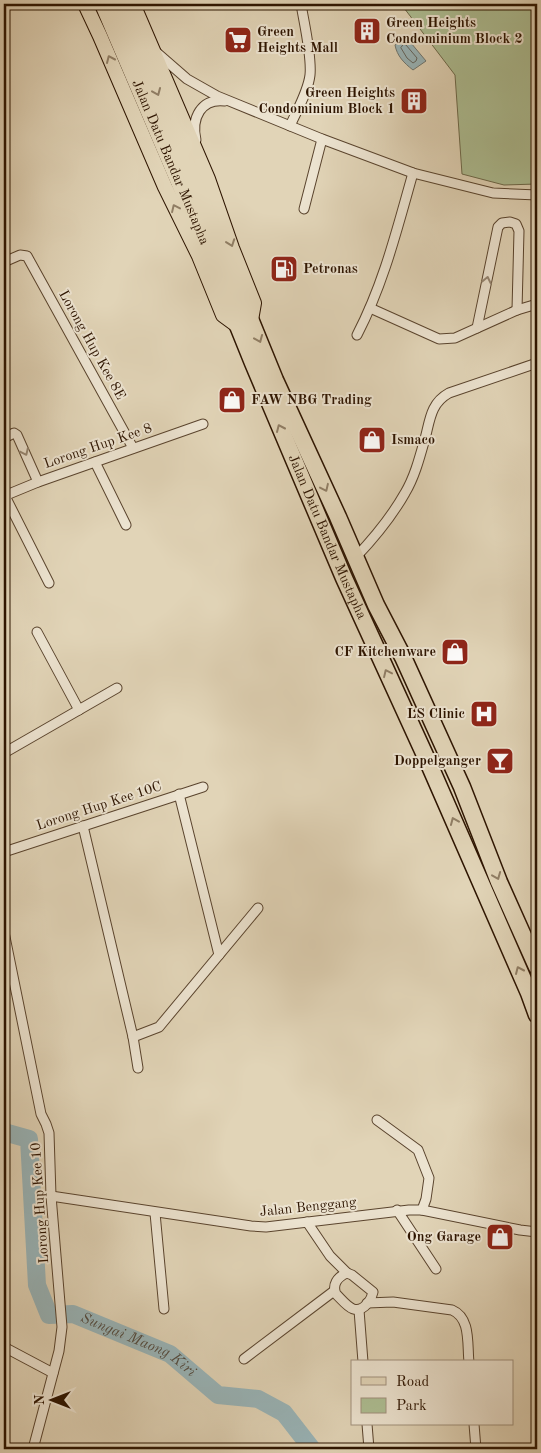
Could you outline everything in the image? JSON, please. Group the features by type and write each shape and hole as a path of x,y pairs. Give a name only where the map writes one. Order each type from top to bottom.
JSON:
{"highway":[{"path":"103,4 138,50"},
{"path":"119,4 138,50"},
{"name":"Jalan Datu Bandar Mustapha","path":"138,50 194,217 244,323 275,380 376,605 403,657 462,787 499,882 537,967"},
{"name":"Jalan Datu Bandar Mustapha","path":"244,323 344,578 429,764 529,992 537,1015"}],"main road":[{"path":"84,4 100,36 165,187 199,256 223,315 244,323 254,303 199,156 138,50 133,4"},
{"path":"429,764 441,754 435,727"}],"street":[{"path":"290,126 302,100 310,75 310,63 301,4"},
{"path":"138,50 230,102 322,140 413,174 492,193 537,195"},
{"path":"199,156 194,133 197,115 202,109 216,100 230,102"},
{"path":"304,209 322,140"},
{"path":"356,335 370,308 388,262 413,174"},
{"path":"477,328 498,227 502,223 510,222 516,224 519,231 517,310"},
{"name":"Lorong Hup Kee 8E","path":"4,262 20,255 27,256 133,448"},
{"path":"370,308 439,339 455,338 517,310 537,304"},
{"path":"356,557 375,537 406,493 415,472 434,406 440,397 537,363"},
{"name":"Lorong Hup Kee 8","path":"4,496 38,482 203,424"},
{"path":"4,438 14,433 17,435 38,482"},
{"path":"95,462 126,525"},
{"path":"4,496 49,583"},
{"path":"37,632 78,710"},
{"path":"4,753 117,688"},
{"name":"Lorong Hup Kee 10C","path":"4,852 203,787"},
{"path":"179,794 219,955"},
{"path":"83,826 133,1037 138,1068"},
{"path":"133,1037 159,1026 258,908"},
{"name":"Lorong Hup Kee 10","path":"4,932 6,954 41,1114 49,1133 51,1196 62,1327 54,1373 34,1447"},
{"path":"377,1120 418,1150 429,1178 426,1199 422,1210"},
{"name":"Jalan Benggang","path":"51,1196 252,1226 266,1227 397,1210 422,1210 537,1232"},
{"path":"397,1210 436,1268"},
{"path":"155,1213 164,1309"},
{"path":"307,1222 343,1276"},
{"path":"244,1359 334,1291 335,1284 343,1276 352,1275 372,1290 393,1302"},
{"path":"334,1291 352,1309 359,1310 372,1297 372,1290"},
{"path":"367,1304 393,1302 457,1312 463,1317 466,1324 469,1360"},
{"path":"359,1310 363,1360"},
{"path":"4,1347 54,1373"},
{"path":"367,1426 369,1449"},
{"path":"474,1426 476,1449"}],"green space":[{"path":"401,4 537,4 537,184 504,185 462,174 455,75"}],"water":[{"path":"406,37 426,61 413,70 401,59 395,45"}],"waterway":[{"name":"Sungai Maong Kiri","path":"4,1132 29,1139 37,1285 49,1315 73,1314 170,1354 218,1395 258,1399 284,1413 312,1449"}],"place":[{"name":"Green Heights Condominium Block 2","path":"367,31"},
{"name":"Green Heights Mall","path":"238,40"},
{"name":"Green Heights Condominium Block 1","path":"414,101"},
{"name":"Petronas","path":"284,269"},
{"name":"FAW NBG Trading","path":"232,400"},
{"name":"Ismaco","path":"372,440"},
{"name":"CF Kitchenware","path":"455,652"},
{"name":"LS Clinic","path":"484,714"},
{"name":"Doppelganger","path":"500,761"},
{"name":"Ong Garage","path":"500,1237"}]}
